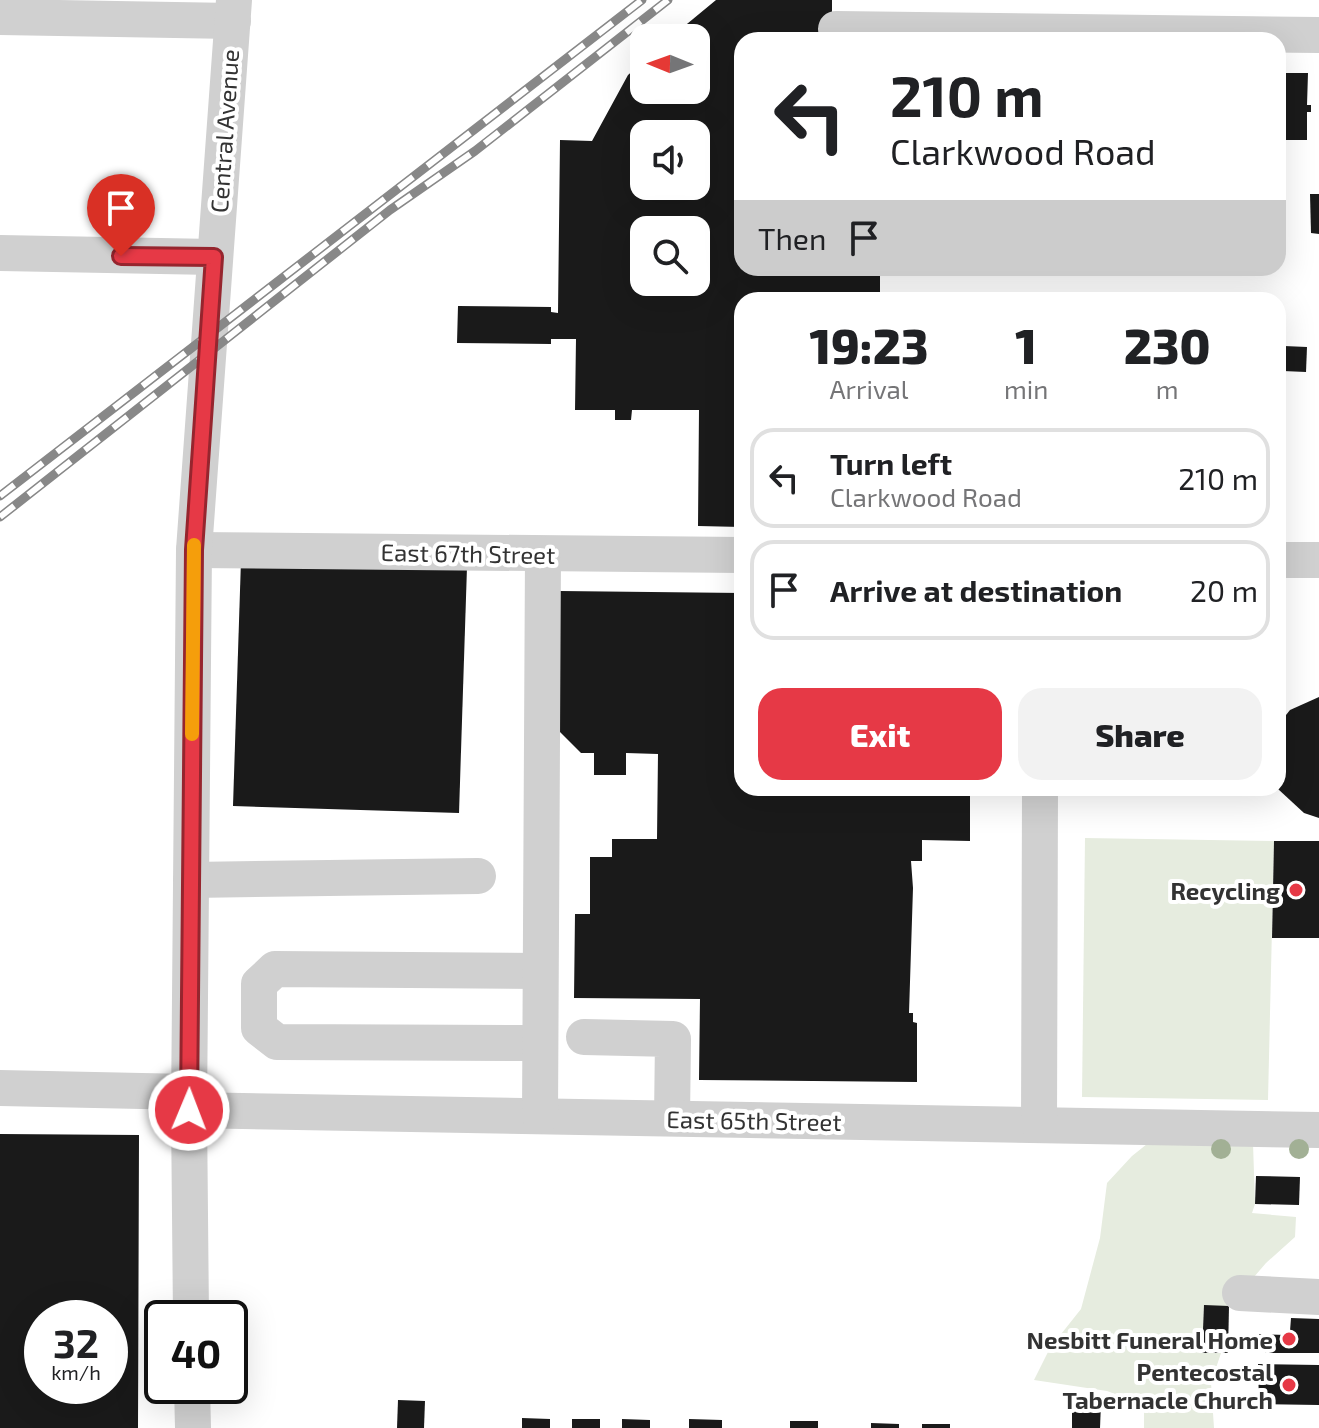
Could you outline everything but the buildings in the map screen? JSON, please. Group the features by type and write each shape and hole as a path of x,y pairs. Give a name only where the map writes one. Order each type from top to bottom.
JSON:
{"street":[{"path":"0,17 234,10"},
{"name":"Central Avenue","path":"191,1300 189,1101 194,550 234,10"},
{"path":"836,29 1078,32"},
{"path":"1286,35 1319,35"},
{"path":"0,253 214,257"},
{"name":"East 67th Street","path":"194,550 734,555"},
{"path":"540,1116 543,554"},
{"path":"1286,560 1319,560"},
{"path":"1039,1125 1040,796"},
{"path":"191,880 478,876"},
{"path":"540,971 275,969 259,984 259,1028 277,1042 540,1043"},
{"path":"584,1037 673,1039 672,1118"},
{"name":"East 65th Street","path":"0,1088 189,1101 540,1116 1319,1130"},
{"path":"1240,1293 1319,1297"},
{"path":"192,1404 193,1428"}],"shaded area":[{"path":"1085,838 1274,841 1268,1100 1082,1097"},
{"path":"1253,1143 1255,1204 1252,1213 1296,1217 1295,1237 1266,1263 1229,1306 1204,1306 1202,1352 1221,1353 1211,1383 1214,1428 1144,1428 1144,1405 1107,1391 1034,1380 1050,1348 1081,1309 1100,1238 1107,1183 1147,1144"}],"railway":[{"path":"0,496 642,0"},
{"path":"0,517 390,210 475,151 668,0"}],"slow traffic":[{"path":"192,734 194,545"}],"place":[{"name":"Recycling","path":"1296,890"},
{"name":"Nesbitt Funeral Home","path":"1289,1339"},
{"name":"Pentecostal Tabernacle Church","path":"1289,1385"}],"route":[{"path":"121,256 214,257 194,550 189,1110"}]}
